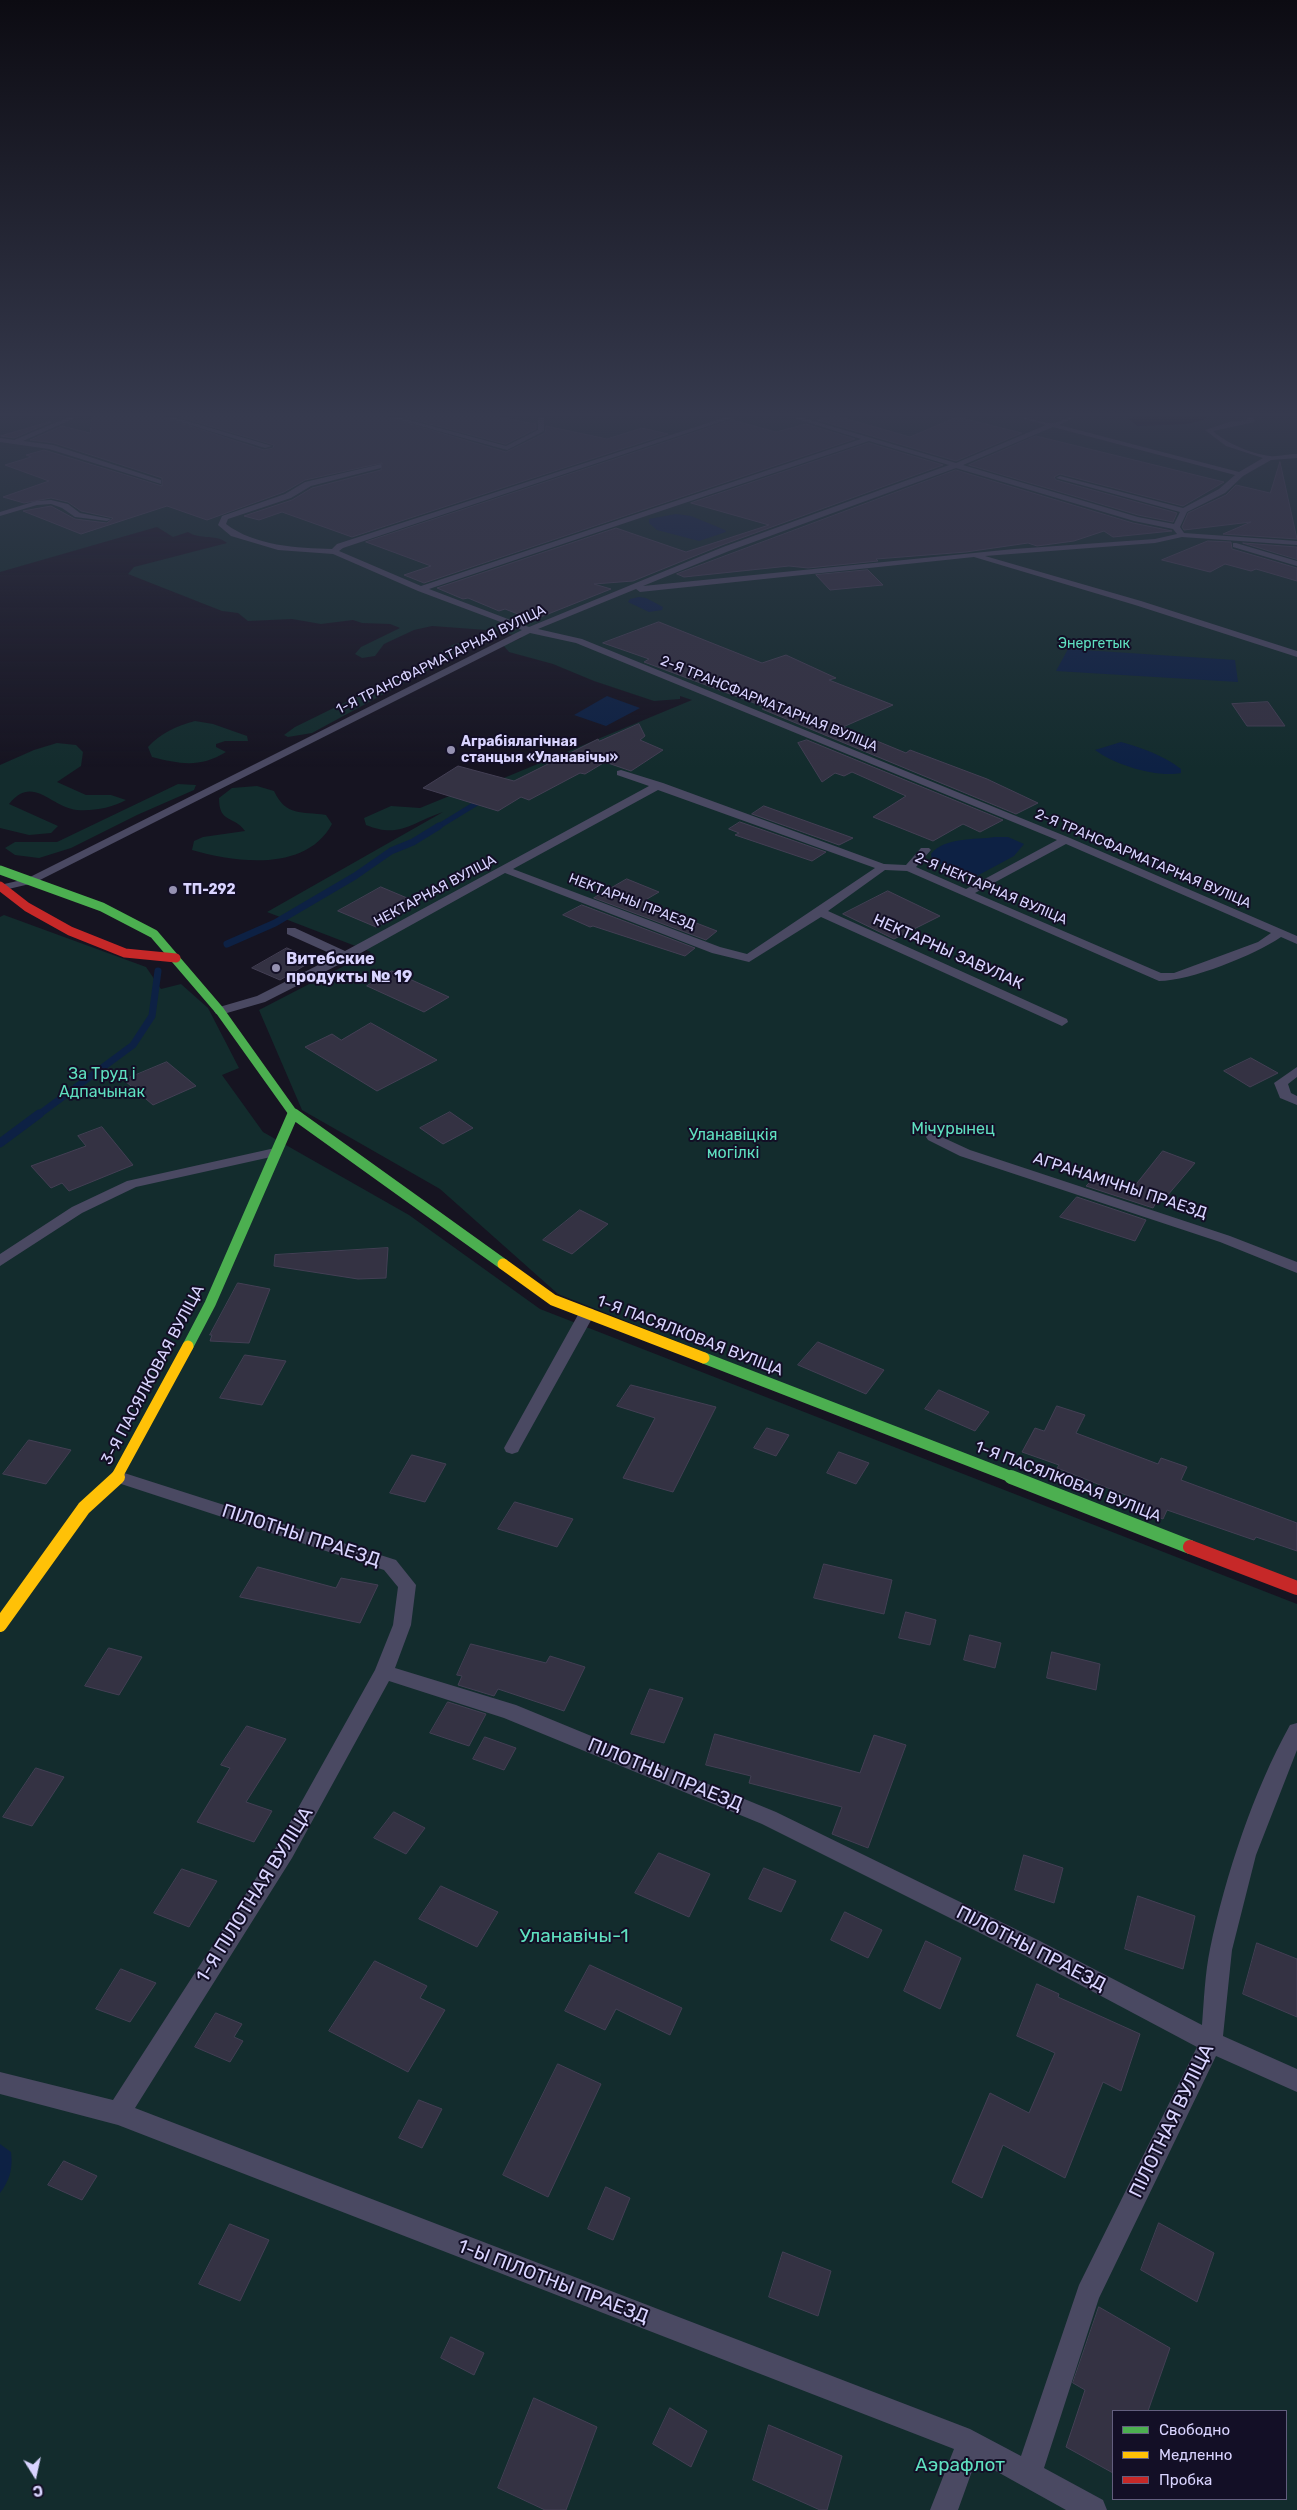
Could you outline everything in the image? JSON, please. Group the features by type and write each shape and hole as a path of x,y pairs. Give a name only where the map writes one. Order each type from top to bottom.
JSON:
{"street":[{"name":"1-Я ПАСЯЛКОВАЯ ВУЛІЦА","path":"0,870 102,907 154,934 220,1011 293,1114 553,1300 1297,1588"},
{"path":"1,887 27,907 70,930 125,953 176,958"},
{"name":"3-Я ПАСЯЛКОВАЯ ВУЛІЦА","path":"0,1625 84,1508 118,1477 210,1304 293,1114"}],"lane":[{"name":"2-Я ТРАНСФАРМАТАРНАЯ ВУЛІЦА","path":"234,534 282,548 334,552 422,589 529,630 579,641 1066,840 1297,940"},
{"path":"334,552 340,546 376,534"},
{"path":"422,589 585,534"},
{"name":"1-Я ТРАНСФАРМАТАРНАЯ ВУЛІЦА","path":"1,887 30,881 529,630 621,591 767,534"},
{"path":"621,591 972,555 1155,541 1182,535 1223,540 1297,543"},
{"path":"1223,540 1263,555 1297,564"},
{"path":"972,555 1138,603 1297,654"},
{"name":"2-Я НЕКТАРНАЯ ВУЛІЦА","path":"622,773 883,867 909,868 1159,977 1175,977 1184,974 1262,945 1279,933"},
{"name":"НЕКТАРНАЯ ВУЛІЦА","path":"220,1011 260,999 346,956 659,785"},
{"path":"966,893 1066,840"},
{"path":"909,868 925,850"},
{"path":"820,912 883,867"},
{"name":"НЕКТАРНЫ ПРАЕЗД","path":"506,870 716,950 749,958 820,912"},
{"name":"НЕКТАРНЫ ЗАВУЛАК","path":"820,912 1062,1022"},
{"path":"291,931 346,956"},
{"path":"1297,1071 1282,1084 1285,1095 1297,1101"},
{"name":"АГРАНАМІЧНЫ ПРАЕЗД","path":"933,1136 965,1153 1224,1240 1297,1268"},
{"path":"0,1261 77,1210 132,1184 275,1152"},
{"path":"512,1448 587,1313"},
{"name":"ПІЛОТНЫ ПРАЕЗД","path":"118,1477 390,1565 407,1585 402,1625 384,1672 509,1711 769,1818 1030,1948 1212,2042 1297,2081"},
{"name":"1-Я ПІЛОТНАЯ ВУЛІЦА","path":"118,2113 285,1851 384,1672"},
{"name":"ПІЛОТНАЯ ВУЛІЦА","path":"1028,2475 1088,2294 1212,2042 1221,1950 1246,1855 1285,1753 1297,1731"},
{"name":"1-Ы ПІЛОТНЫ ПРАЕЗД","path":"0,2083 118,2113 970,2442 1093,2510"},
{"path":"944,2510 970,2442"}],"green space":[{"name":"Мічурынец","path":"0,534 132,534 0,572"},
{"name":"Мічурынец","path":"168,534 182,534 173,537"},
{"name":"Мічурынец","path":"193,534 1297,534 1297,1588 558,1294 440,1189 302,1110 259,1010 371,952 267,912 443,812 397,830 378,829 366,825 364,818 391,806 420,808 469,788 499,780 692,700 680,696 680,699 654,701 594,681 553,664 509,652 503,645 522,638 500,631 432,626 414,630 384,644 375,656 362,658 355,654 361,647 400,628 390,624 362,623 353,620 321,624 292,619 248,621 238,613 222,611 128,574 134,567 227,543 223,540"},
{"path":"469,642 476,644 312,733 288,737 284,735 295,727 411,670 454,644"},
{"path":"195,721 213,724 247,736 248,741 225,741 216,744 216,747 226,752 207,761 181,763 152,757 148,747 153,742 181,725"},
{"path":"57,743 76,745 83,752 81,766 57,782 86,795 111,795 126,800 103,808 77,810 67,808 34,792 26,792 9,804 58,826 51,833 29,835 0,828 0,765 34,750"},
{"path":"178,784 196,785 194,790 137,815 71,848 39,858 15,855 5,848 15,842 57,842"},
{"path":"257,786 274,791 289,809 302,813 326,815 332,824 320,839 305,850 288,857 269,860 249,860 210,855 192,850 194,841 203,837 245,831 241,826 224,816 219,798 232,788"},
{"name":"Уланавічы-1","path":"4,915 146,967 161,989 181,984 208,1008 239,1068 222,1075 263,1132 409,1215 540,1309 1297,1604 1297,2510 0,2510 0,917"}],"water":[{"path":"673,534 720,534 699,541"},
{"path":"646,598 663,607 662,610 649,612 628,602 630,599"},
{"path":"1068,649 1235,660 1238,682 1056,671"},
{"path":"607,696 640,708 606,726 574,715"},
{"path":"1121,742 1160,756 1181,769 1181,773 1160,774 1136,769 1103,756 1095,750"},
{"path":"1008,837 1024,844 1014,856 975,877 932,861 931,854 944,845 960,840"},
{"path":"0,2144 11,2152 12,2163 8,2179 0,2193"}],"building":[{"path":"344,534 361,534 352,537"},
{"path":"390,534 570,534 424,583 404,575 431,566 366,542"},
{"path":"598,534 634,534 686,552 741,534 752,534 633,581 594,584 611,589 533,620 505,609 499,611 468,598 463,599 437,588"},
{"path":"784,534 1095,534 1074,541 1037,546 1028,543 966,552 876,559 878,561 808,568 789,566 684,577 677,574"},
{"path":"1109,534 1141,534 1113,537"},
{"path":"1225,534 1296,534 1297,539"},
{"path":"1208,541 1231,542 1232,549 1297,568 1297,581 1256,569 1251,571 1225,564 1210,572 1162,560"},
{"path":"1243,543 1297,547 1297,559"},
{"path":"868,570 883,585 830,590 816,575"},
{"path":"659,622 762,663 786,655 836,678 829,680 893,705 843,727 906,753 910,750 987,779 1038,803 1016,814 762,709 765,707 644,662 649,659 603,643"},
{"path":"1268,702 1285,726 1247,726 1232,704"},
{"path":"639,724 645,736 640,740 663,750 631,771 605,762 585,774 580,773 529,800 521,797 498,811 423,788 458,766 514,781 598,739 599,741"},
{"path":"807,740 1003,820 980,832 963,824 933,841 873,817 906,796 852,772 844,776 835,773 822,782 798,743"},
{"path":"764,806 853,838 839,845 752,814"},
{"path":"740,822 826,852 812,861 735,835 739,833 729,829"},
{"path":"627,879 659,892 642,902 717,931 706,940 594,898"},
{"path":"381,887 419,903 376,927 338,911"},
{"path":"888,891 940,916 894,939 843,914"},
{"path":"582,905 695,948 685,956 593,926 590,927 563,915"},
{"name":"Витебские продукты № 19","path":"287,948 314,960 280,980 252,968"},
{"path":"392,971 449,997 424,1012 367,986"},
{"path":"371,1023 437,1060 377,1091 305,1047 332,1034 341,1040"},
{"path":"1251,1058 1278,1073 1250,1087 1224,1071"},
{"path":"167,1062 196,1086 153,1105 124,1080"},
{"path":"450,1112 473,1128 443,1144 420,1128"},
{"path":"102,1127 133,1165 69,1191 62,1183 51,1188 31,1166 86,1146 78,1136"},
{"path":"1163,1151 1195,1163 1167,1196 1161,1194 1153,1208 1086,1186 1095,1177 1131,1190"},
{"path":"1077,1197 1146,1220 1135,1241 1060,1217"},
{"path":"580,1210 608,1224 572,1254 543,1240"},
{"path":"388,1248 386,1278 358,1279 274,1266 275,1255"},
{"path":"238,1283 270,1289 249,1343 210,1341 212,1335 210,1335"},
{"path":"818,1342 884,1370 866,1394 798,1365"},
{"path":"245,1355 286,1361 262,1405 220,1398"},
{"path":"631,1385 716,1407 673,1492 623,1478 655,1418 617,1406"},
{"path":"939,1390 989,1412 975,1431 925,1409"},
{"path":"1057,1406 1085,1415 1076,1433 1158,1464 1161,1458 1187,1467 1181,1480 1297,1523 1297,1551 1256,1537 1254,1540 1167,1510 1163,1519 1137,1509 1141,1501 1057,1468 1059,1465 1022,1452 1035,1428 1044,1431"},
{"path":"767,1428 789,1435 776,1456 754,1448"},
{"path":"29,1440 71,1450 46,1484 3,1474"},
{"path":"839,1452 869,1463 856,1484 827,1473"},
{"path":"412,1455 446,1464 425,1502 390,1493"},
{"path":"515,1502 573,1519 557,1547 498,1529"},
{"path":"824,1564 892,1580 884,1614 814,1598"},
{"path":"258,1567 336,1588 341,1578 378,1585 360,1623 240,1597"},
{"path":"906,1612 936,1620 930,1645 899,1638"},
{"path":"970,1635 1001,1643 995,1668 964,1660"},
{"path":"471,1644 546,1663 550,1656 585,1667 564,1711 498,1689 494,1696 458,1685 462,1676 457,1675"},
{"path":"109,1648 142,1657 119,1695 85,1686"},
{"path":"1052,1652 1100,1664 1096,1690 1047,1678"},
{"path":"650,1689 683,1698 664,1743 631,1734"},
{"path":"448,1702 486,1714 469,1746 430,1733"},
{"path":"247,1726 286,1739 246,1802 272,1811 254,1842 197,1822 230,1768 221,1765"},
{"path":"715,1734 860,1773 874,1735 906,1745 868,1848 832,1834 842,1807 749,1783 751,1776 706,1765"},
{"path":"485,1737 516,1748 504,1770 473,1759"},
{"path":"36,1768 64,1777 32,1826 3,1817"},
{"path":"394,1812 425,1828 406,1854 374,1838"},
{"path":"659,1853 710,1874 689,1917 635,1893"},
{"path":"1024,1855 1063,1868 1054,1903 1015,1890"},
{"path":"764,1868 796,1881 781,1912 749,1899"},
{"path":"182,1869 217,1881 189,1927 154,1913"},
{"path":"441,1886 498,1912 477,1947 419,1919"},
{"path":"1138,1896 1195,1916 1183,1969 1125,1949"},
{"path":"845,1912 882,1930 868,1958 831,1940"},
{"path":"926,1941 961,1958 940,2009 904,1991"},
{"path":"1257,1943 1297,1959 1297,2017 1243,1994"},
{"path":"375,1961 427,1986 420,1998 445,2010 408,2072 329,2031"},
{"path":"590,1965 682,2008 670,2035 616,2009 605,2030 565,2011"},
{"path":"121,1969 156,1983 130,2022 96,2009"},
{"path":"1037,1984 1059,1994 1058,1997 1140,2034 1121,2091 1103,2082 1065,2178 1003,2145 982,2198 952,2182 990,2093 1029,2113 1055,2053 1017,2036"},
{"path":"216,2013 242,2024 234,2037 243,2041 230,2062 195,2047"},
{"path":"558,2064 601,2084 548,2197 503,2175"},
{"path":"419,2100 442,2109 422,2148 399,2138"},
{"path":"64,2161 97,2176 82,2200 48,2185"},
{"path":"606,2187 630,2198 613,2240 588,2229"},
{"path":"1159,2223 1214,2253 1197,2302 1141,2270"},
{"path":"230,2224 269,2240 240,2301 199,2284"},
{"path":"783,2252 831,2271 818,2316 769,2297"},
{"path":"1099,2307 1170,2348 1148,2410 1112,2410 1112,2472 1066,2447 1085,2390 1073,2383"},
{"path":"451,2337 484,2353 474,2375 441,2358"},
{"path":"534,2398 597,2427 566,2510 545,2510 498,2488"},
{"path":"670,2408 707,2431 691,2467 653,2444"},
{"path":"769,2425 842,2456 827,2510 820,2510 753,2480"}],"waterway":[{"path":"436,828 485,798"},
{"path":"227,944 275,923 355,876 391,851 413,842 439,826"},
{"path":"37,1116 133,1045 152,1016 158,971"},
{"path":"0,1143 39,1114"}],"traffic: fast":[{"path":"0,870 102,907 154,934 220,1011 293,1114 503,1264"},
{"path":"188,1346 210,1304 293,1114"},
{"path":"704,1358 1190,1547"}],"traffic: slow":[{"path":"503,1264 553,1300 704,1358"},
{"path":"0,1625 84,1508 118,1477 188,1346"}],"traffic: jam":[{"path":"0,886 27,907 70,931 125,953 176,958"},
{"path":"1190,1547 1297,1588"}],"place":[{"name":"Аграбіялагічная станцыя «Уланавічы»","path":"451,750"},
{"name":"ТП-292","path":"173,890"},
{"name":"Витебские продукты № 19","path":"276,968"}],"park label":[{"name":"Энергетык","path":"1094,644"},
{"name":"За Труд і Адпачынак","path":"102,1083"},
{"name":"Уланавіцкія могілкі","path":"733,1144"},
{"name":"Аэрафлот","path":"960,2466"}]}
